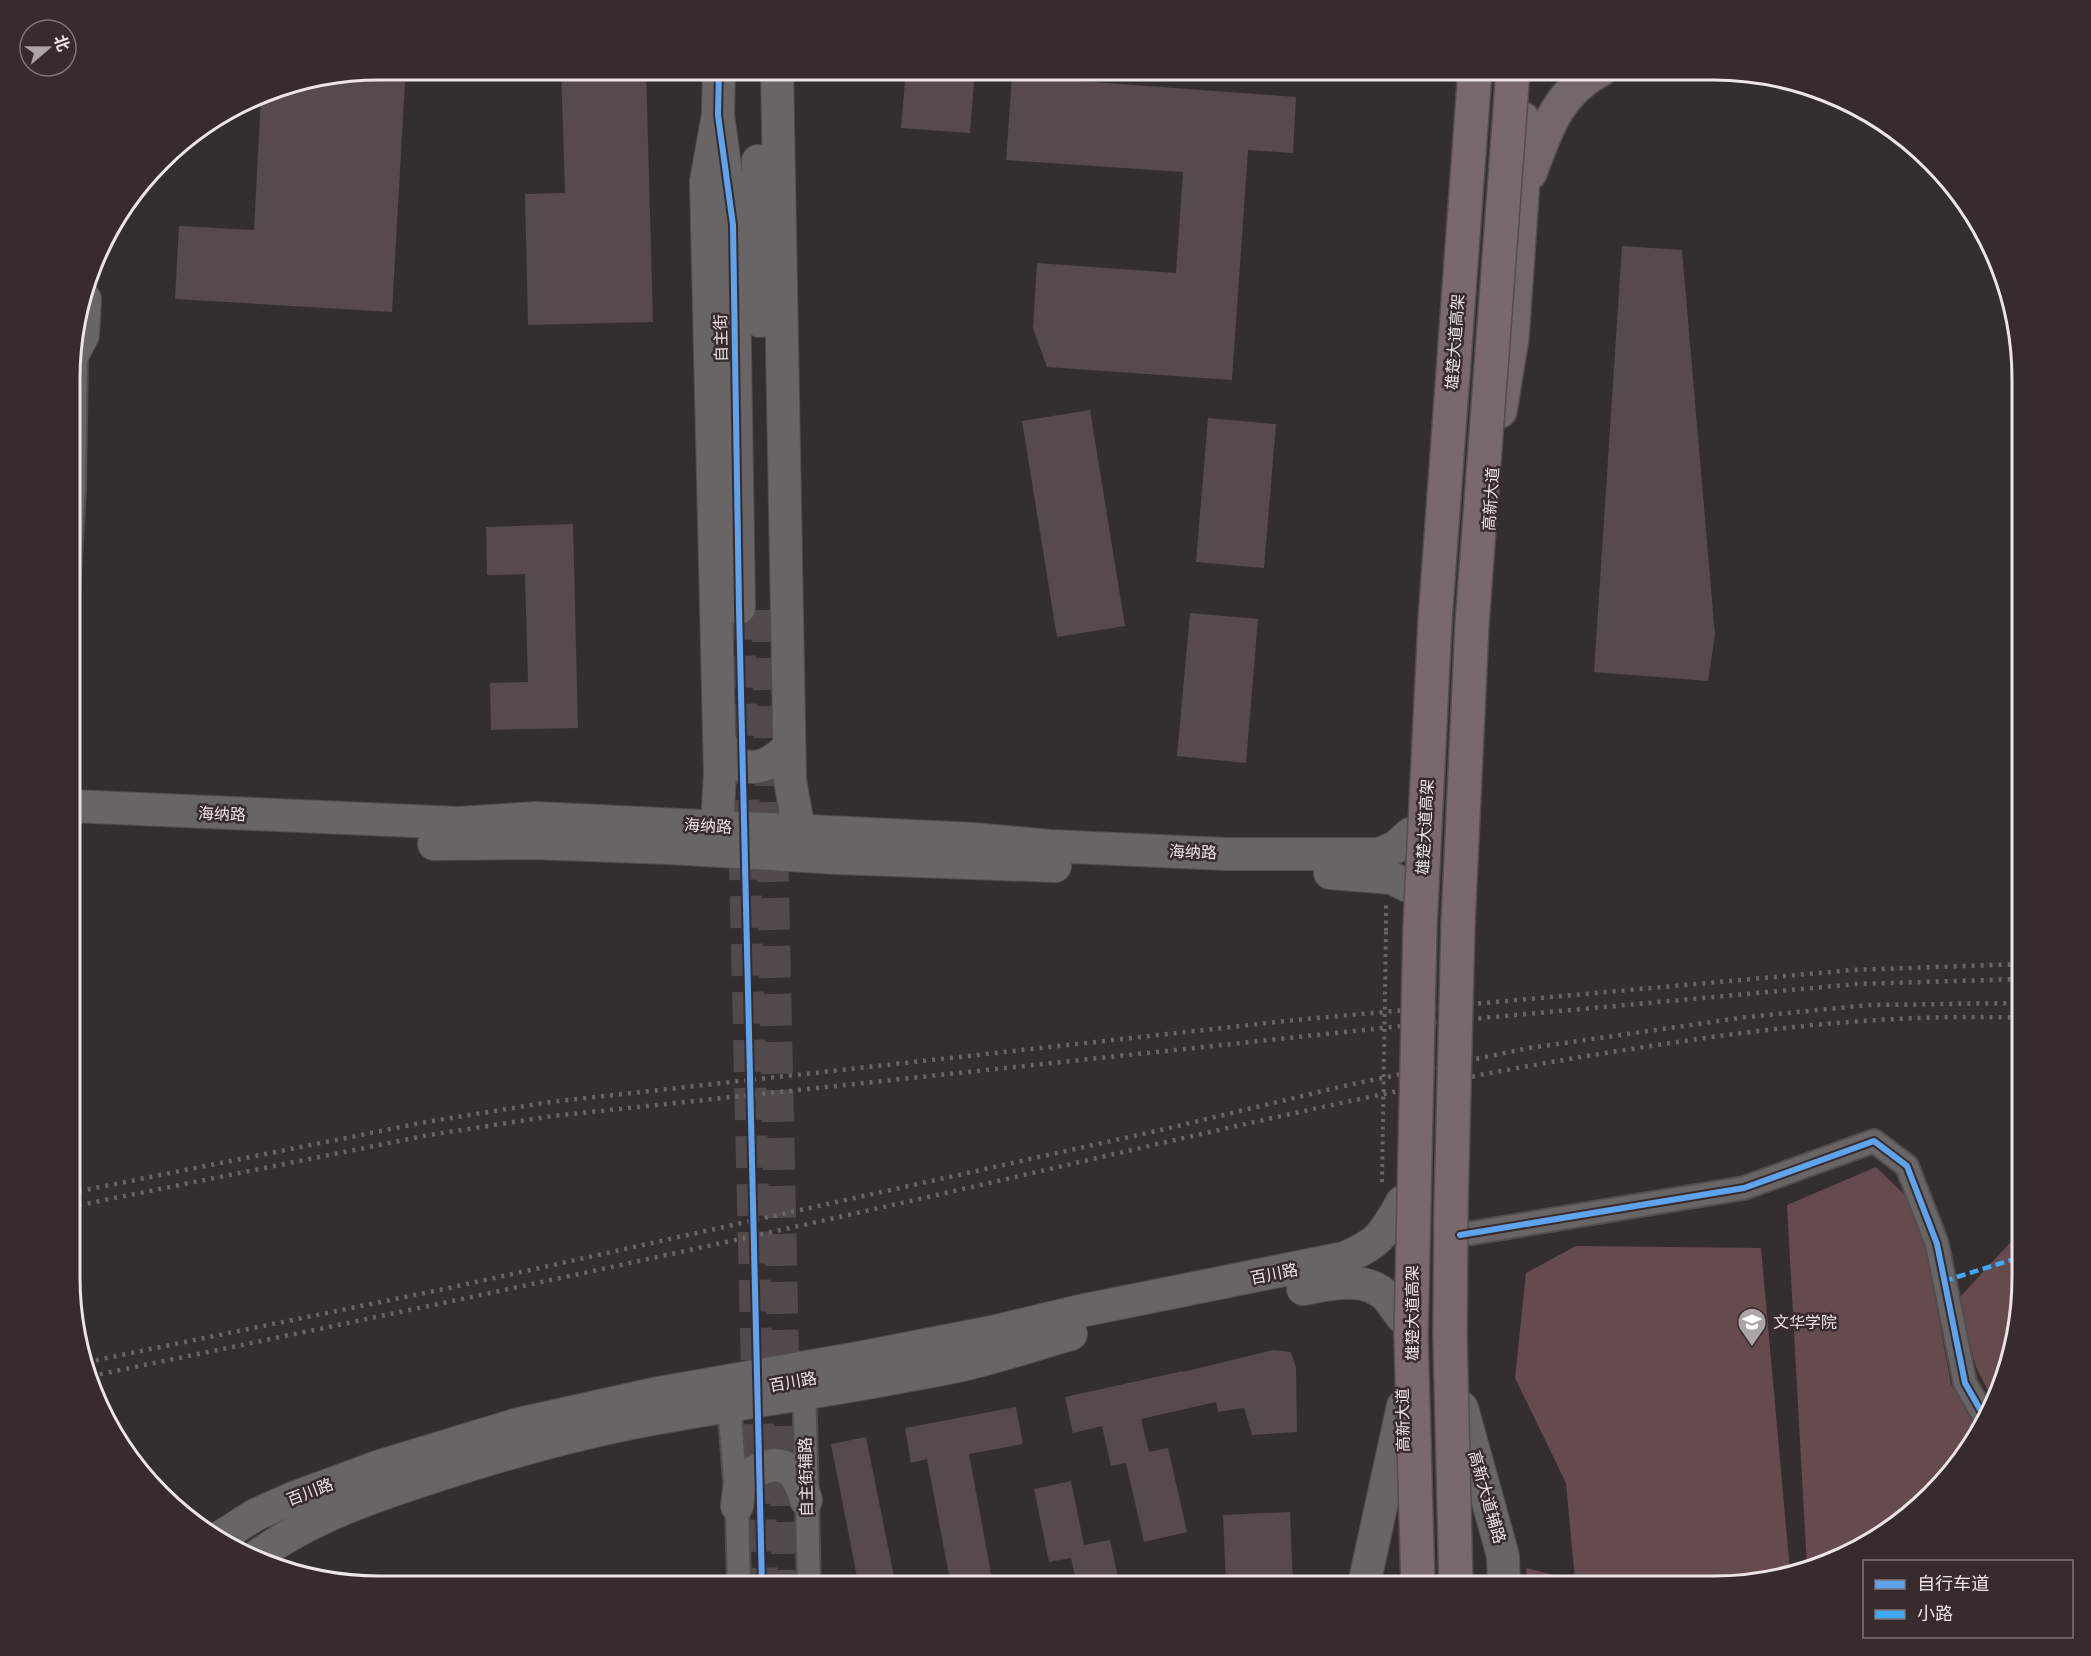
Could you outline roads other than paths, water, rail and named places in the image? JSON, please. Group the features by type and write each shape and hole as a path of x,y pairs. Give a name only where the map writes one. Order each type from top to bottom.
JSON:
{"highway":[{"name":"雄楚大道高架","path":"1418,1576 1411,1336 1419,927 1435,621 1474,80"},
{"path":"1456,1576 1450,1336 1458,924 1472,624 1512,80"},
{"path":"1453,1458 1465,1576"}],"main road":[{"name":"自主街","path":"718,80 718,115 733,225 753,609 757,80"},
{"path":"777,80 789,746 790,780 799,843"},
{"path":"1396,931 1397,889 1410,834 1463,80"},
{"name":"高新大道","path":"1469,931 1482,623 1496,441 1512,337 1522,194 1524,80"},
{"path":"1522,194 1555,111 1583,80"},
{"path":"757,222 777,112"},
{"path":"717,838 720,773 706,181 718,115"},
{"path":"1437,440 1457,410 1470,404 1483,412 1496,441"},
{"path":"719,740 737,764 751,766 764,765 777,759 789,746"},
{"name":"海纳路","path":"80,807 458,823 536,818 717,838 1212,873 1302,871 1392,878 1397,889"},
{"name":"海纳路","path":"80,827 105,831 452,844 717,838"},
{"name":"海纳路","path":"799,843 973,839 1050,846 1226,854 1379,854 1396,847 1410,834"},
{"path":"1463,1180 1460,1235 1461,1408 1466,1576"},
{"name":"高新大道","path":"1395,1189 1402,1317 1406,1576"},
{"name":"百川路","path":"262,1553 288,1535 334,1512 410,1484 492,1458 656,1419 728,1394 804,1380 1080,1311 1344,1258 1365,1250 1384,1234 1395,1189"},
{"name":"百川路","path":"804,1380 964,1365 1082,1331 1343,1281 1370,1286 1387,1296 1402,1317"},
{"name":"百川路","path":"226,1534 247,1520 293,1498 414,1456 530,1422 653,1394 728,1394"},
{"path":"1366,1576 1402,1406"},
{"name":"高新大道辅路","path":"1461,1408 1503,1556 1504,1576"},
{"path":"736,1506 742,1481 753,1472 767,1466 779,1465 791,1471 800,1480 806,1500"}],"street":[{"path":"1460,1235 1744,1188 1874,1141 1907,1166 1937,1244 1965,1383 1981,1410"},
{"name":"自主街辅路","path":"804,1380 809,1576"},
{"path":"728,1394 739,1576"}],"tunnel":[{"path":"739,608 762,1576"},
{"path":"767,610 788,1576"}],"railway":[{"path":"80,1191 426,1122 550,1102 1295,1020 1852,970 2012,964"},
{"path":"80,1205 429,1135 553,1116 1439,1022 1856,984 2012,979"},
{"path":"92,1361 449,1288 1161,1130 1348,1085 1529,1048 1747,1017 1869,1005 2012,1003"},
{"path":"96,1375 677,1253 1256,1122 1484,1074 1638,1048 1781,1028 1877,1020 2012,1018"}],"place":[{"name":"文华学院","path":"1752,1348"}]}
